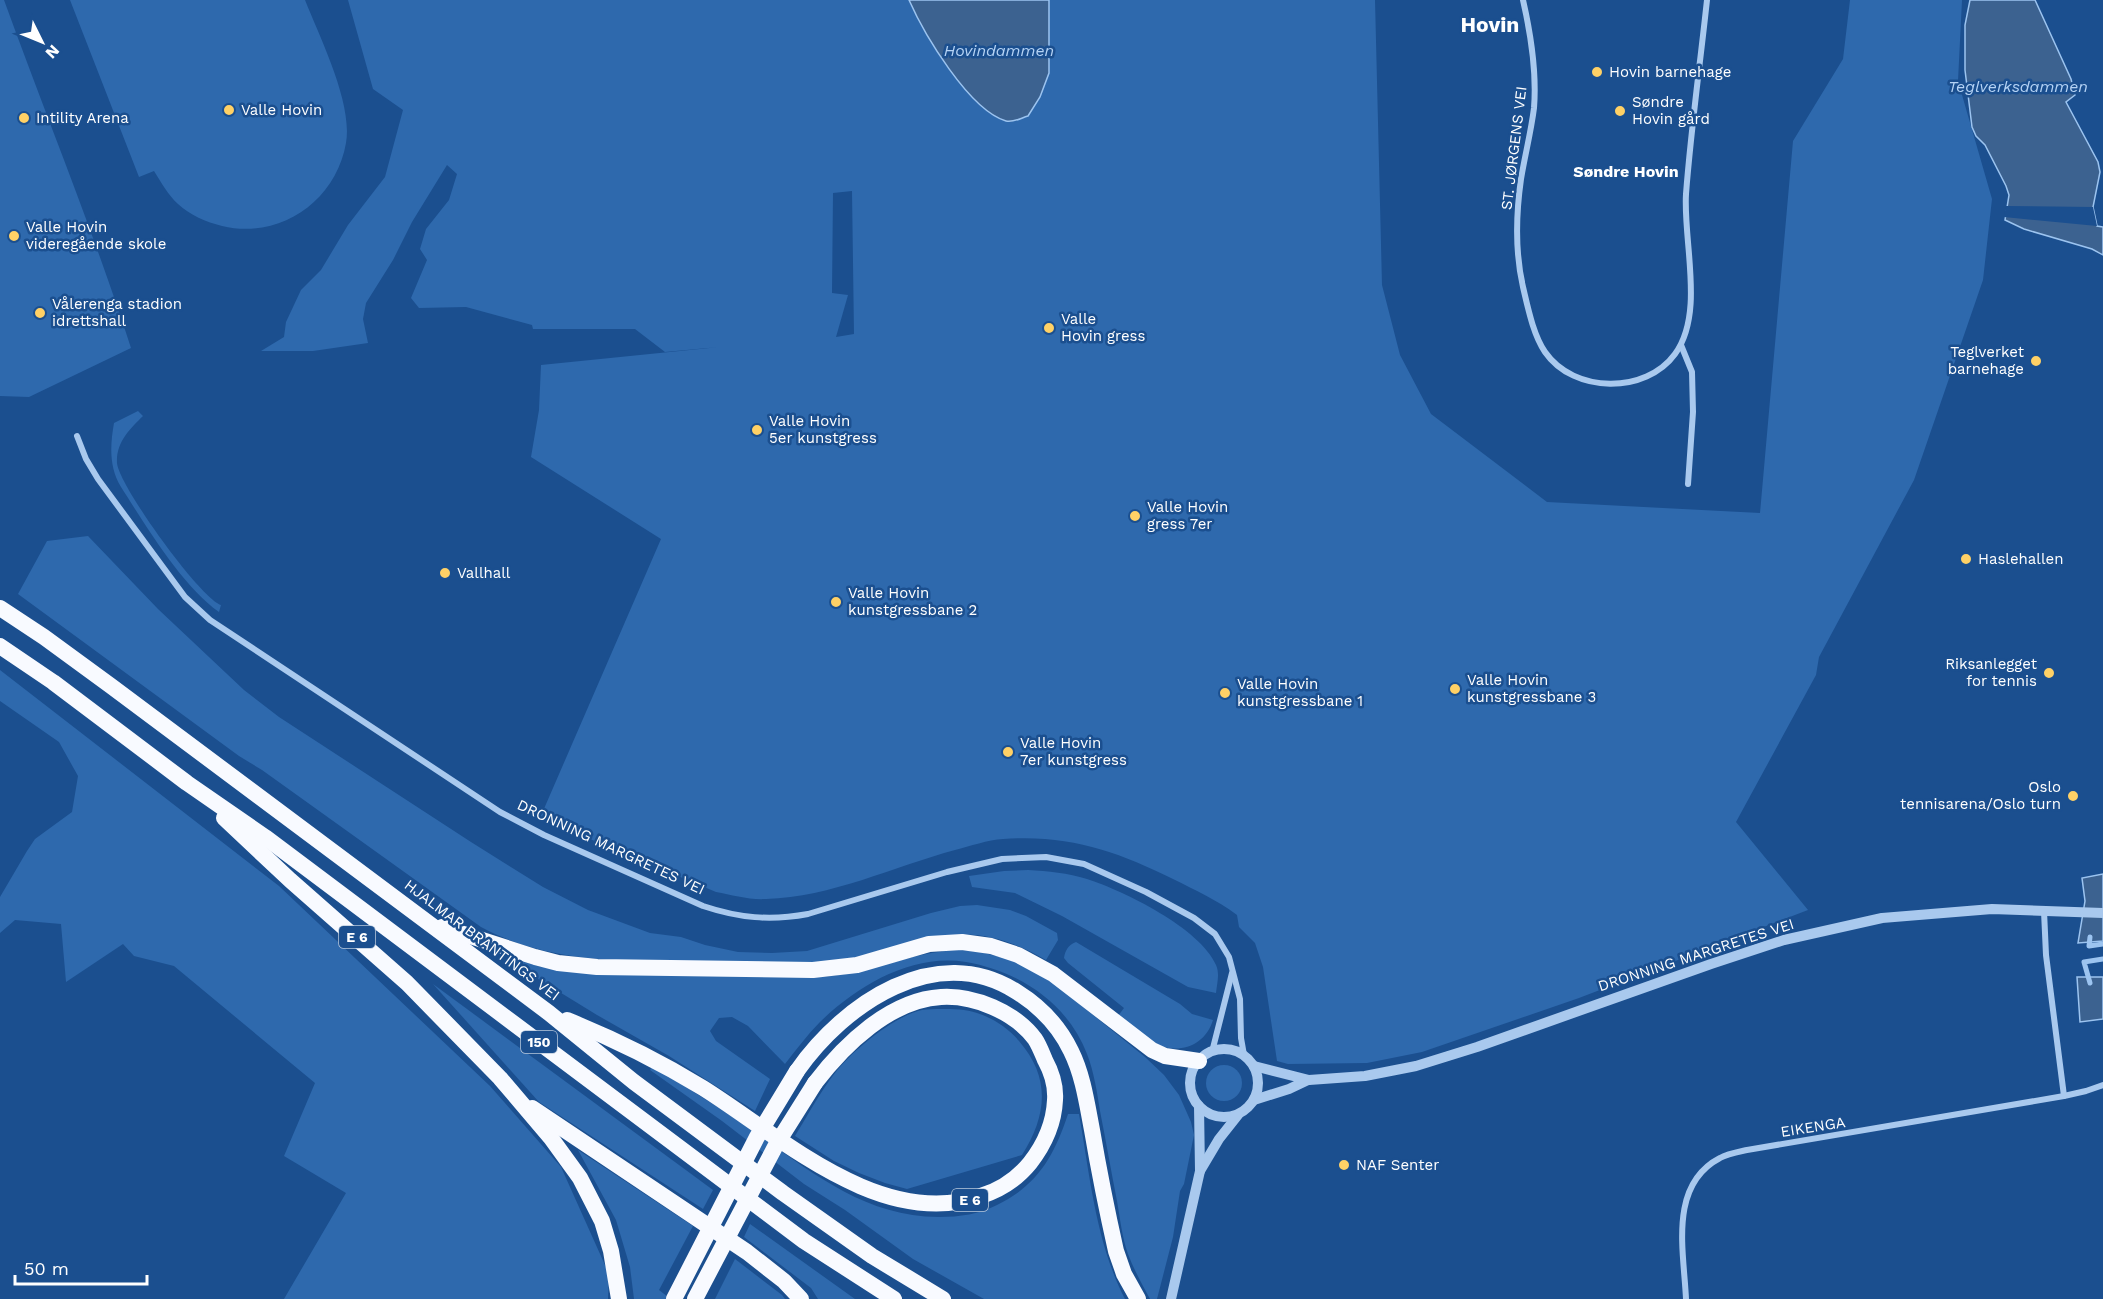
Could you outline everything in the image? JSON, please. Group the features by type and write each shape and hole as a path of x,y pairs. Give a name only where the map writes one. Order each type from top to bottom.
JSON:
{"highway":[{"name":"HJALMAR BRANTINGS VEI","path":"0,608 92,672 428,922 549,1013 634,1082 783,1193 872,1256 943,1299"},
{"name":"E 6","path":"0,646 187,783 290,880 407,983 519,1099 567,1158 592,1198 611,1251 619,1299"},
{"name":"150","path":"187,783 266,837 804,1241 894,1299"},
{"path":"428,922 535,957 558,963 597,967 836,969 929,944 962,942 991,946 1018,955 1053,974 1152,1050 1165,1056 1205,1056"},
{"path":"674,1299 757,1137 797,1071 824,1036 864,1003 914,978 939,974 963,974 987,978 1008,986 1032,1001 1052,1019 1073,1054 1086,1101 1116,1251 1124,1274 1137,1299"},
{"name":"E 6","path":"549,1013 651,1058 703,1088 799,1152 846,1179 870,1191 919,1203 944,1204 970,1200 993,1192 1013,1180 1031,1162 1042,1145 1052,1122 1056,1098 1051,1071 1035,1039 1000,1011 963,997 940,997 919,1001 874,1023 841,1053 815,1083 776,1145 695,1299"},
{"path":"519,1099 753,1257 784,1281 801,1299"}],"street":[{"name":"ST. JØRGENS VEI","path":"1523,0 1535,80 1534,110 1518,203 1517,238 1523,286 1538,339 1551,359 1565,370 1587,380 1608,385 1637,380 1655,372 1674,356 1681,345 1690,320 1686,196 1707,0"},
{"path":"1681,345 1692,372 1693,412 1688,484"},
{"name":"DRONNING MARGRETES VEI","path":"77,436 86,459 105,489 185,597 210,620 500,812 544,835 703,906 732,915 761,919 789,918 807,914 978,864 1025,857 1046,857 1084,864 1126,882 1205,925 1223,945 1240,999 1244,1055"},
{"name":"DRONNING MARGRETES VEI","path":"1200,1171 1219,1139 1238,1115 1254,1100 1309,1080 1388,1072 1443,1059 1784,940 1882,918 1992,909 2103,914"},
{"path":"2044,911 2046,955 2064,1096"},
{"name":"DRONNING MARGRETES VEI","path":"1171,1299 1200,1171 1199,1106 1192,1095 1190,1085 1192,1072 1205,1056 1232,972"},
{"path":"1205,1056 1230,1049 1244,1055 1254,1066 1258,1077 1259,1086 1254,1100"},
{"name":"DRONNING MARGRETES VEI","path":"1254,1066 1309,1080"},
{"name":"EIKENGA","path":"1686,1299 1682,1216 1688,1191 1700,1174 1721,1157 1747,1150 2064,1096 2103,1085"},
{"path":"1199,1106 1219,1117 1238,1115"}],"shaded area":[{"name":"Intility Arena","path":"0,0 4,0 131,348 29,397 0,396"},
{"name":"Valle Hovin","path":"70,0 305,0 334,71 345,109 346,143 340,164 331,182 302,212 264,227 244,229 222,226 188,212 171,197 154,171 139,177"},
{"path":"348,0 1375,0 1382,285 1400,355 1431,414 1547,502 1760,513 1793,141 1843,59 1850,0 1962,0 1958,81 1992,199 1983,280 1914,480 1819,657 1816,675 1736,822 1808,910 1579,998 1422,1052 1367,1063 1288,1064 1277,1061 1263,967 1255,943 1239,927 1237,915 1189,887 1112,853 1071,842 1049,839 997,840 979,843 815,893 753,899 716,892 540,818 661,539 531,457 539,410 541,365 719,347 665,352 635,329 533,329 532,325 466,307 419,308 411,298 427,260 420,249 426,229 449,200 457,174 447,165 366,303 363,319 368,343 313,351 261,351 284,337 286,322 301,290 321,270 348,225 385,177 403,110 373,89","holes":["852,191 854,334 836,337 848,295 832,293 833,193"]},
{"path":"138,411 143,416 121,442 117,455 121,475 145,516 179,563 211,598 221,605 219,612 205,601 178,571 153,537 114,472 112,440 114,423"},
{"path":"88,536 158,609 244,690 279,717 543,887 588,910 650,933 681,937 738,952 807,951 931,913 960,906 977,905 1010,910 1026,916 1057,933 1058,940 1046,960 1002,940 979,935 955,935 843,960 785,963 592,958 536,949 508,940 481,927 262,770 239,756 18,594 47,541"},
{"path":"0,670 279,886 490,1086 561,1167 609,1274 608,1299 284,1299 346,1193 284,1156 315,1083 174,966 134,956 123,944 66,982 61,924 15,920 0,933 0,897 35,839 72,812 78,776 59,742 0,701"},
{"path":"1028,870 1073,875 1087,879 1121,892 1178,925 1207,951 1216,965 1218,975 1216,993 1188,987 1062,916 1015,893 972,887 969,876"},
{"path":"1076,942 1180,1004 1192,1014 1213,1020 1209,1029 1197,1043 1180,1048 1161,1046 1152,1042 1118,1016 1124,1008 1064,958 1067,948"},
{"path":"958,950 980,952 1017,961 1056,985 1145,1057 1164,1075 1179,1095 1194,1135 1184,1184 1180,1191 1173,1237 1157,1299 1150,1299 1126,1248 1095,1082 1087,1054 1078,1035 1054,1004 1022,981 985,966 966,962 926,963 906,968 887,975 851,996 820,1022 785,1064 748,1026 732,1017 719,1018 710,1031 716,1041 770,1079 755,1111 669,1056 509,961 511,958 541,967 819,977"},
{"path":"433,984 713,1190 703,1209 539,1102"},
{"path":"922,1010 968,1011 989,1018 1010,1032 1029,1055 1041,1083 1042,1097 1037,1126 1022,1155 907,1189 859,1173 834,1161 795,1136 830,1080 842,1064 863,1045 899,1019"},
{"path":"1224,1065 1237,1070 1242,1083 1237,1096 1224,1101 1211,1096 1206,1083 1211,1070"},
{"path":"652,1066 730,1115 828,1182 854,1197 881,1208 910,1215 940,1217 969,1214 984,1211 1011,1197 1043,1168 1057,1143 1068,1114 1079,1114 1101,1232 1115,1278 1125,1299 984,1299 913,1259 845,1210 804,1184 722,1121 650,1070"},
{"path":"578,1150 693,1226 659,1290 668,1297 667,1299 634,1299 630,1267 616,1220"},
{"path":"750,1224 855,1299 818,1299 811,1288 744,1237"},
{"path":"735,1259 782,1295 785,1299 715,1299"}],"water":[{"name":"Hovindammen","path":"909,0 1049,0 1049,73 1040,97 1028,116 1006,121 992,114 977,102 949,69 925,32"},
{"name":"Teglverksdammen","path":"1970,0 2035,0 2071,79 2075,95 2066,102 2098,162 2100,172 2093,207 2097,226 2103,227 2103,255 2092,249 2024,229 2005,220 2009,195 2006,186 1985,145 1976,136 1972,127 1965,70 1965,25"},
{"path":"2103,874 2103,941 2078,943 2085,901 2082,878"},
{"path":"2077,977 2103,977 2103,1019 2080,1022"}],"pier":[{"path":"2006,206 2093,207 2097,226 2004,217"}],"waterway":[{"path":"2090,937 2089,946 2103,944"},
{"path":"2090,983 2084,962 2103,959"}],"place":[{"name":"Hovin barnehage","path":"1597,72"},
{"name":"Valle Hovin","path":"229,110"},
{"name":"Søndre Hovin gård","path":"1620,111"},
{"name":"Intility Arena","path":"24,118"},
{"name":"Valle Hovin videregående skole","path":"14,236"},
{"name":"Vålerenga stadion idrettshall","path":"40,313"},
{"name":"Valle Hovin gress","path":"1049,328"},
{"name":"Teglverket barnehage","path":"2036,361"},
{"name":"Valle Hovin 5er kunstgress","path":"757,430"},
{"name":"Valle Hovin gress 7er","path":"1135,516"},
{"name":"Haslehallen","path":"1966,559"},
{"name":"Vallhall","path":"445,573"},
{"name":"Valle Hovin kunstgressbane 2","path":"836,602"},
{"name":"Riksanlegget for tennis","path":"2049,673"},
{"name":"Valle Hovin kunstgressbane 3","path":"1455,689"},
{"name":"Valle Hovin kunstgressbane 1","path":"1225,693"},
{"name":"Valle Hovin 7er kunstgress","path":"1008,752"},
{"name":"Oslo tennisarena/Oslo turn","path":"2073,796"},
{"name":"NAF Senter","path":"1344,1165"}],"district":[{"name":"Hovin","path":"1490,25"},
{"name":"Søndre Hovin","path":"1626,171"}]}
